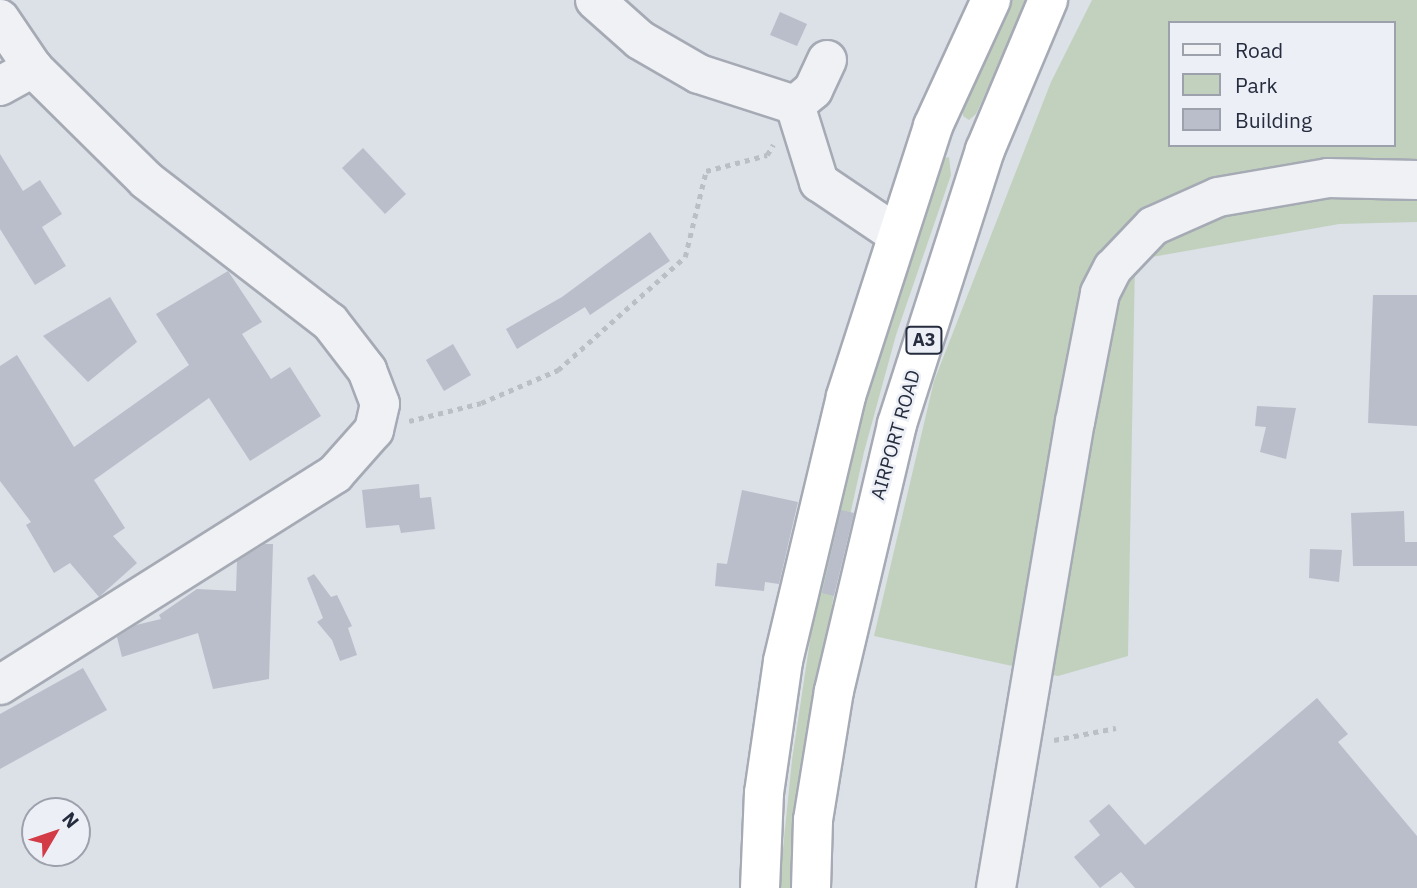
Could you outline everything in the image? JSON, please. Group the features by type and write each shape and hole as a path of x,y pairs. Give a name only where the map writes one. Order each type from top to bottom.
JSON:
{"highway":[{"path":"760,888 764,793 783,660 846,396 895,233 933,126 990,0"},
{"name":"AIRPORT ROAD","path":"811,888 813,820 862,558 897,424 985,150 1048,0"},
{"path":"933,126 985,150"}],"street":[{"path":"595,0 640,40 699,74 795,105"},
{"path":"0,19 33,68 146,180 330,322 368,370 380,404 374,430 335,474 0,685"},
{"path":"795,105 813,90 827,61"},
{"path":"0,86 33,68"},
{"path":"795,105 819,182 895,233"},
{"path":"996,888 1075,422 1100,293 1113,268 1153,226 1218,197 1328,178 1417,180"}],"path":[{"path":"374,430 481,403 558,370 685,257 706,171 767,155 795,105"}],"green space":[{"path":"1012,0 1028,0 976,114 969,120 963,116 963,107"},
{"path":"1092,0 1417,0 1417,222 1339,224 1135,260 1128,656 1058,676 874,636 934,381 1051,82"},
{"path":"949,157 951,175 896,335 864,452 837,574 808,757 794,888 779,888 792,760 819,581 879,340 942,159"}],"building":[{"path":"780,12 807,24 797,46 770,35"},
{"path":"363,148 406,194 385,214 342,168"},
{"path":"0,154 23,191 40,180 62,214 42,227 66,266 35,285 0,229"},
{"path":"650,232 670,261 590,315 585,307 517,349 506,329 562,297"},
{"path":"228,271 262,322 242,334 271,379 290,367 321,416 250,461 209,398 94,480 125,528 113,536 137,563 99,597 70,563 54,573 26,525 31,522 0,481 0,366 17,355 74,447 189,365 156,314"},
{"path":"1373,295 1417,295 1417,426 1368,423"},
{"path":"110,297 137,342 88,382 43,336"},
{"path":"453,344 471,375 444,391 426,360"},
{"path":"1257,406 1296,408 1286,459 1260,452 1266,427 1255,426"},
{"path":"419,484 420,498 431,497 435,529 401,533 399,525 366,528 362,490"},
{"path":"742,490 798,502 779,584 765,582 764,591 715,586 717,563 727,564"},
{"path":"841,510 854,513 834,596 822,593"},
{"path":"1404,511 1405,542 1417,542 1417,566 1353,566 1351,513"},
{"path":"265,544 273,544 269,679 213,689 198,633 122,657 117,637 136,625 161,619 159,615 197,589 236,591 237,561"},
{"path":"1310,549 1342,550 1339,582 1309,578"},
{"path":"314,574 331,597 337,595 352,626 348,628 357,655 340,661 332,640 317,622 323,618 307,578"},
{"path":"83,668 107,710 0,769 0,714"},
{"path":"1317,698 1348,734 1338,742 1417,836 1417,888 1135,888 1121,872 1100,888 1074,857 1100,835 1089,821 1109,804 1145,845"}]}
